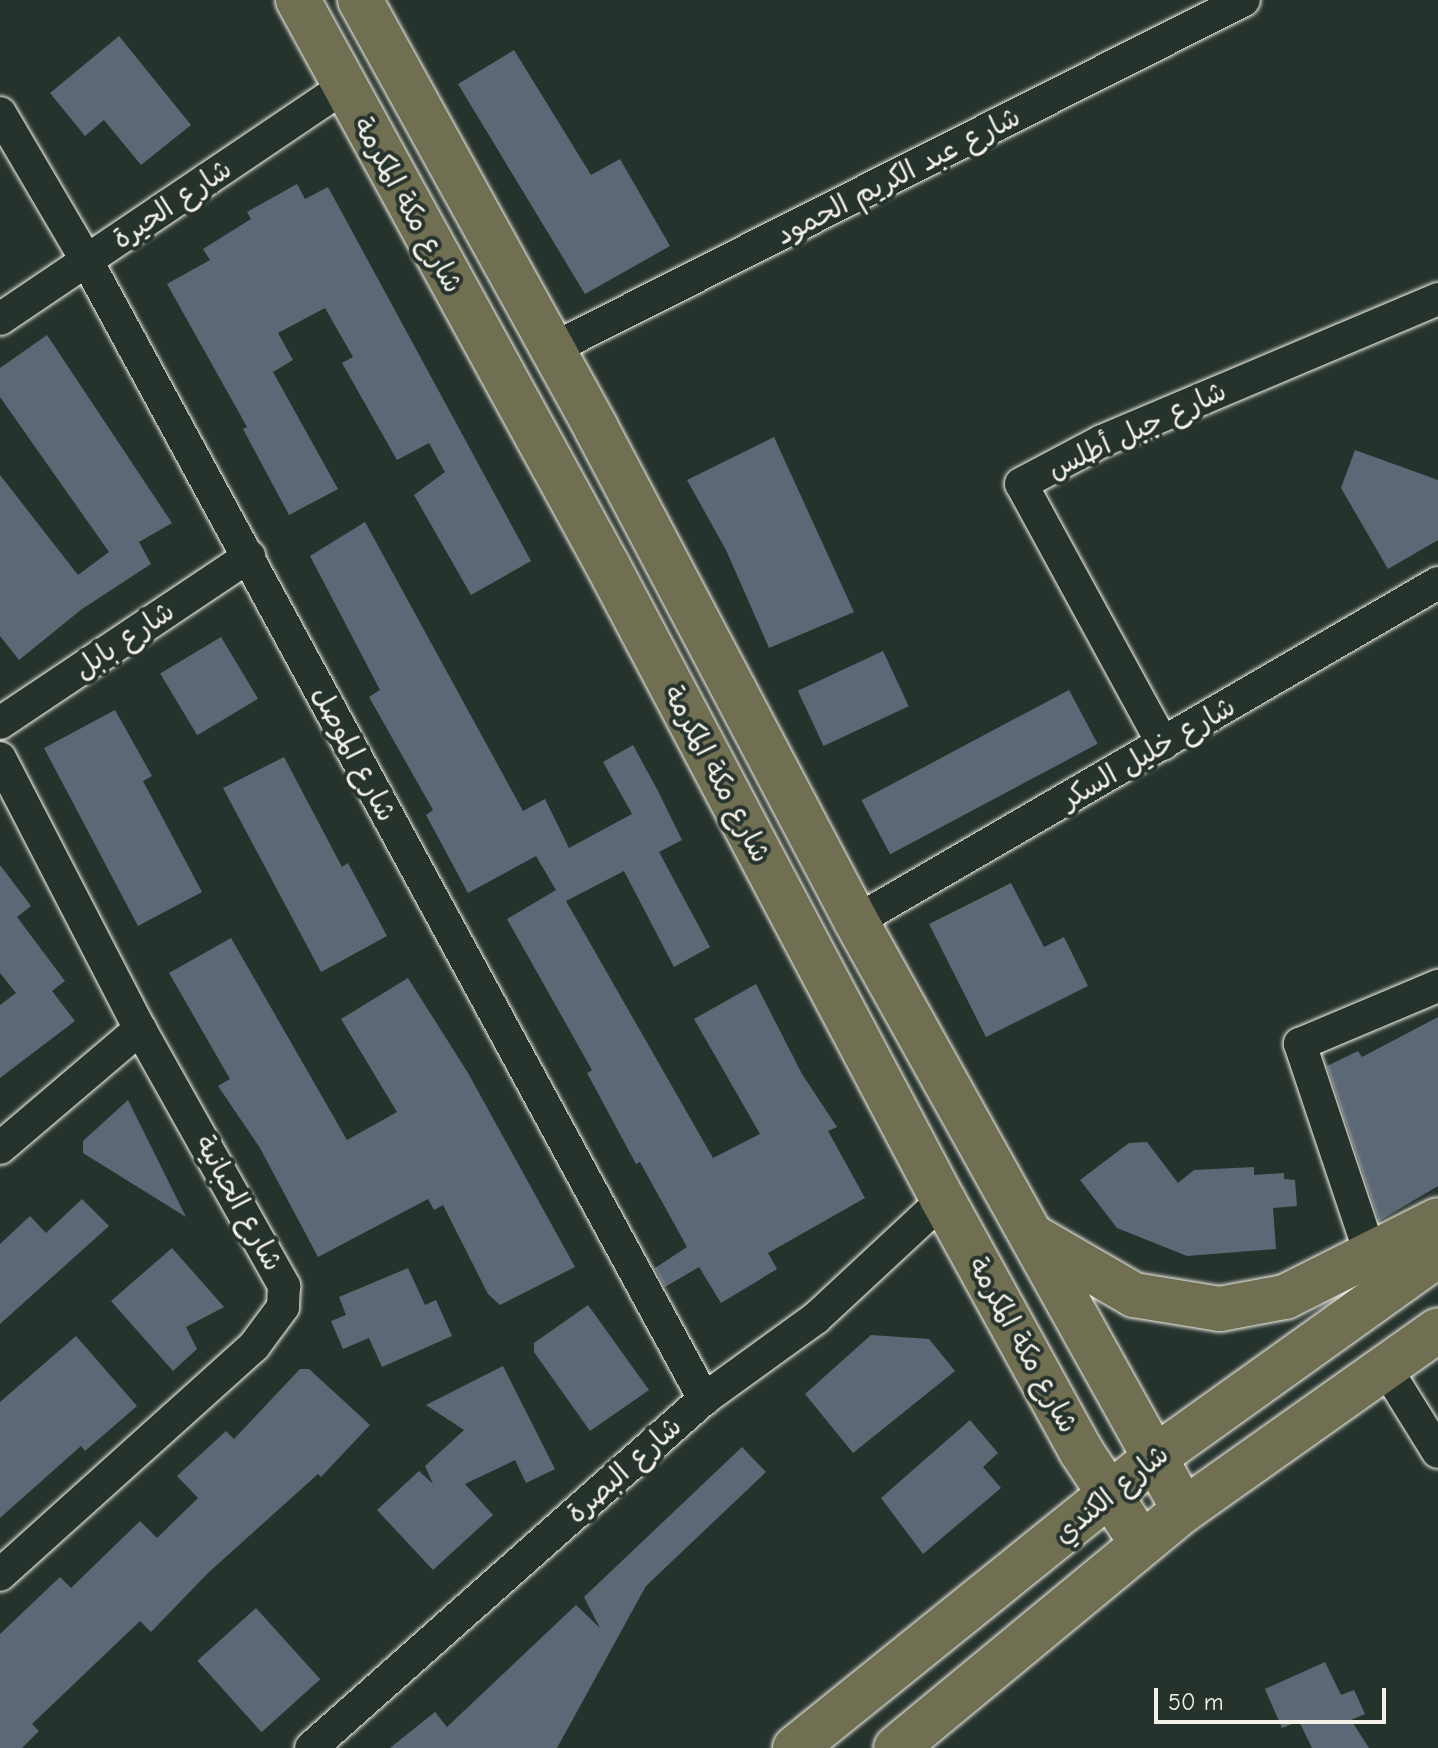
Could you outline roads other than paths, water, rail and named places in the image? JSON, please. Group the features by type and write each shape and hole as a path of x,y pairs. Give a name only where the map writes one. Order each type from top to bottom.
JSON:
{"main road":[{"name":"شارع مكة المكرمة","path":"298,0 343,88 608,566 943,1200 1109,1494 1142,1544"},
{"name":"شارع مكة المكرمة","path":"360,0 856,921 1184,1510"},
{"path":"1033,1237 1134,1295 1192,1308 1253,1307 1371,1256 1438,1220"},
{"name":"شارع الكندي","path":"795,1748 1154,1458 1438,1255"},
{"name":"شارع الكندي","path":"896,1748 1184,1510 1438,1330"}],"street":[{"name":"شارع عبد الكريم الحمود","path":"550,350 1244,0"},
{"name":"شارع الحيرة","path":"0,319 343,88"},
{"name":"شارع الموصل","path":"0,113 87,261 249,556 704,1399"},
{"name":"شارع جبل أطلس","path":"1163,744 1021,484 1102,441 1438,299"},
{"name":"شارع بابل","path":"4,712 249,556"},
{"name":"شارع خليل السكر","path":"856,921 1438,583"},
{"name":"شارع الحبانية","path":"0,758 140,1029 274,1259 284,1286 283,1307 254,1346 0,1575"},
{"path":"1371,1256 1300,1044 1438,986"},
{"path":"0,1148 140,1029"},
{"name":"شارع البصرة","path":"311,1748 704,1399 816,1318 943,1200"},
{"path":"1385,1367 1438,1452"}]}
